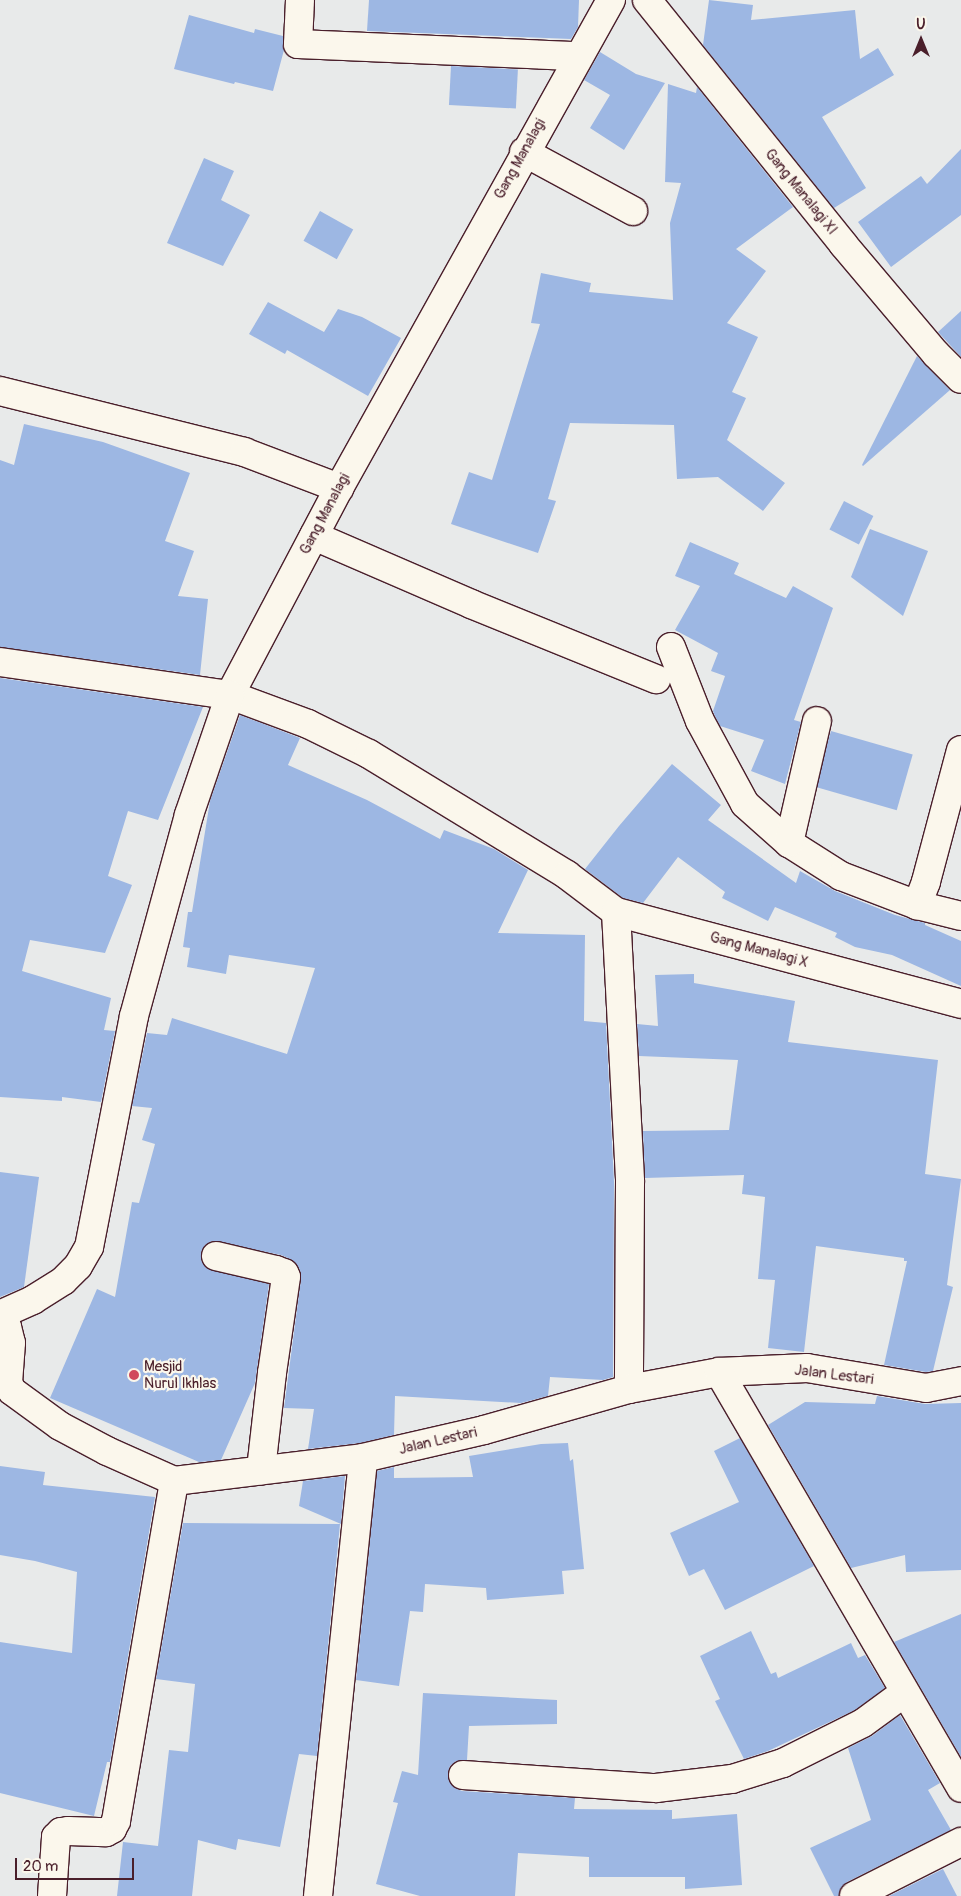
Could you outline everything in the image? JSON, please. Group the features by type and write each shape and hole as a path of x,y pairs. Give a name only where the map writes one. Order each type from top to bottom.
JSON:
{"street":[{"path":"300,0 298,44 578,56"},
{"name":"Gang Manalagi","path":"0,1314 33,1300 64,1281 78,1266 89,1247 134,1016 189,815 230,695 339,488 610,0"},
{"name":"Gang Manalagi XI","path":"647,0 843,244 936,354 961,379"},
{"path":"524,152 633,211"},
{"path":"0,391 244,452 339,488"},
{"path":"314,536 471,604 656,679"},
{"path":"671,647 700,721 745,804 789,843 841,876 917,905 961,916"},
{"path":"0,662 230,695"},
{"name":"Gang Manalagi X","path":"230,695 308,724 369,754 567,875 616,912 961,1004"},
{"path":"789,843 817,721"},
{"path":"917,905 926,882 961,750"},
{"path":"616,912 630,1182 629,1389"},
{"path":"216,1256 276,1270 284,1273 286,1278 261,1470"},
{"path":"0,1314 11,1343 8,1383 12,1391 60,1426 107,1451 174,1481 116,1821 112,1829 106,1832 68,1830 61,1832 56,1837 52,1896"},
{"name":"Jalan Lestari","path":"174,1481 363,1458 484,1430 629,1389 719,1372 807,1368 926,1388 961,1382"},
{"path":"719,1372 904,1693 961,1788"},
{"path":"318,1896 363,1458"},
{"path":"463,1775 656,1788 732,1778 783,1763 846,1732 863,1723 904,1693"},
{"path":"854,1896 961,1842"}],"building":[{"path":"369,0 579,0 578,27 571,39 367,31"},
{"path":"709,0 753,5 751,20 855,10 860,59 878,48 894,75 822,117 866,188 834,208 703,45"},
{"path":"189,15 254,33 255,29 283,36 284,50 273,91 235,82 234,84 174,69"},
{"path":"600,52 636,74 665,83 624,150 590,128 610,95 584,80"},
{"path":"451,66 518,70 516,108 449,105"},
{"path":"668,84 696,93 697,87 793,207 736,249 766,271 727,323 758,337 732,392 746,398 727,440 785,483 763,511 718,477 677,479 674,425 570,423 548,499 556,501 538,553 451,524 469,472 492,480 540,324 531,323 541,273 591,283 589,292 673,300 670,223 681,183 665,182"},
{"path":"961,149 961,215 891,267 858,222 921,176 927,184"},
{"path":"204,158 234,171 221,200 250,215 223,266 167,243"},
{"path":"320,211 353,229 337,259 304,241"},
{"path":"268,302 324,332 338,309 362,317 401,338 368,396 287,350 285,354 249,334"},
{"path":"961,311 961,357 938,332"},
{"path":"917,356 950,390 863,466 862,465"},
{"path":"24,424 103,442 190,473 165,541 194,551 178,596 208,599 200,675 0,647 0,460 14,465"},
{"path":"844,501 873,516 859,544 829,530"},
{"path":"870,529 928,551 903,616 851,577"},
{"path":"690,542 739,563 734,574 786,598 793,586 833,608 794,720 801,722 785,784 751,771 764,740 720,726 713,711 725,676 711,671 718,653 675,630 700,586 675,576"},
{"path":"0,678 203,707 158,820 128,811 108,876 132,885 105,953 30,940 22,971 111,998 104,1030 115,1031 101,1102 62,1097 62,1101 0,1097"},
{"path":"240,715 300,738 288,765 367,800 440,839 444,830 494,849 528,870 498,933 585,935 584,1021 606,1023 614,1182 613,1377 603,1380 550,1377 548,1396 521,1403 395,1396 394,1435 360,1443 308,1449 314,1409 284,1408 301,1279 300,1270 290,1259 281,1255 212,1241 205,1245 201,1252 201,1260 206,1268 269,1284 255,1383 221,1460 199,1462 50,1398 97,1289 115,1297 132,1202 139,1203 155,1144 142,1140 152,1108 132,1106 147,1033 167,1035 172,1018 287,1054 315,968 229,955 226,974 187,967 190,948 183,947 188,912 192,912 210,801"},
{"path":"831,731 913,754 897,810 815,787"},
{"path":"672,764 721,805 708,820 796,883 800,871 835,891 895,915 925,923 925,925 961,941 961,986 892,955 855,947 835,937 837,933 775,907 768,921 722,898 725,892 678,857 643,903 623,898 585,869"},
{"path":"694,974 694,983 795,1001 788,1042 938,1060 925,1174 961,1179 947,1285 953,1287 933,1371 926,1372 884,1365 907,1261 904,1261 904,1258 816,1246 804,1352 768,1348 775,1280 758,1279 765,1197 742,1194 744,1175 645,1178 643,1131 729,1130 738,1060 639,1056 637,1024 658,1026 655,975"},
{"path":"0,1172 39,1177 24,1287 0,1297"},
{"path":"877,1396 925,1404 961,1403 961,1570 906,1572 905,1555 851,1568 768,1425 805,1402 875,1404"},
{"path":"740,1438 814,1566 725,1610 704,1569 689,1576 670,1533 739,1502 714,1451"},
{"path":"568,1443 570,1461 573,1459 584,1569 562,1571 564,1594 487,1600 486,1588 425,1584 423,1612 410,1611 399,1686 356,1680 377,1471 394,1467 394,1478 473,1477 469,1456 541,1444"},
{"path":"0,1466 45,1472 43,1485 155,1497 110,1762 107,1762 94,1816 0,1793 0,1642 72,1653 77,1572 35,1561 0,1555"},
{"path":"345,1476 341,1524 299,1506 303,1481"},
{"path":"183,1523 340,1524 317,1756 299,1754 280,1847 238,1839 236,1850 198,1840 192,1896 117,1896 123,1842 158,1846 169,1750 188,1752 195,1684 156,1679"},
{"path":"961,1614 961,1757 894,1642"},
{"path":"751,1631 771,1674 776,1672 778,1678 851,1643 858,1658 865,1655 885,1688 855,1710 768,1751 744,1759 715,1701 720,1699 700,1656"},
{"path":"423,1693 557,1700 557,1724 469,1726 467,1760 456,1761 450,1766 448,1773 449,1781 455,1788 462,1791 575,1798 574,1809 672,1810 672,1819 737,1814 742,1885 685,1889 685,1877 589,1877 589,1857 518,1853 515,1896 420,1896 376,1884 398,1803 393,1802 402,1771 418,1775"},
{"path":"900,1715 940,1783 928,1790 951,1830 847,1882 841,1888 839,1896 834,1896 810,1848 871,1820 848,1748 872,1736"},
{"path":"943,1869 957,1896 889,1896"}],"place":[{"name":"Mesjid Nurul Ikhlas","path":"134,1375"}]}
